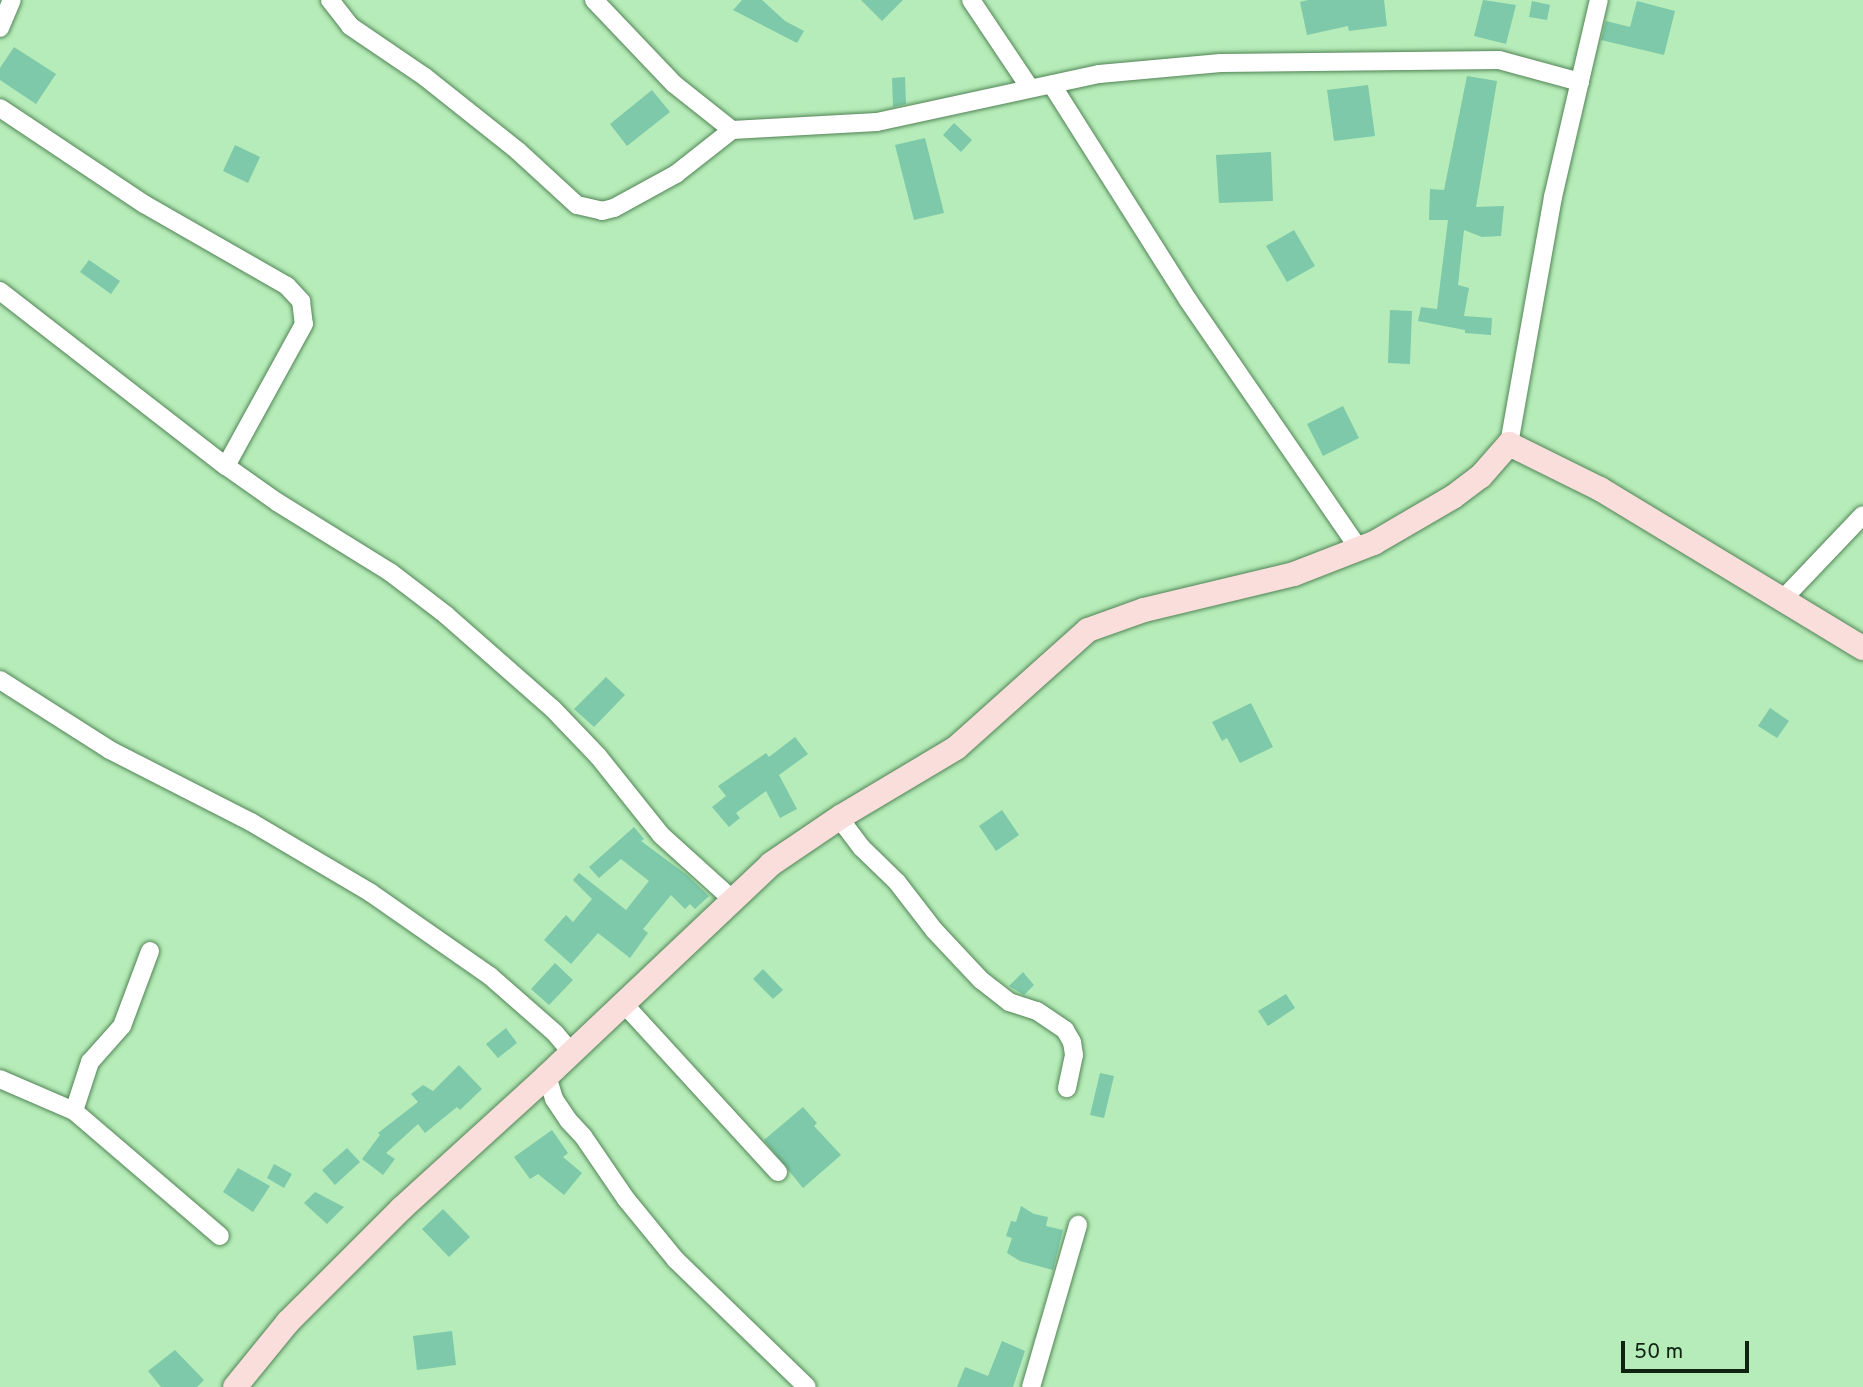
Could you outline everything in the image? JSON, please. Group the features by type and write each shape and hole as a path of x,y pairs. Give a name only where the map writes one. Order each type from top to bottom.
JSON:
{"main road":[{"path":"235,1387 288,1322 402,1208 572,1053 771,864 842,816 956,748 1088,631 1144,610 1294,575 1359,549 1452,497 1481,476 1509,444 1600,489 1863,648"}],"street":[{"path":"0,27 12,0"},
{"path":"330,0 350,26 425,77 518,151 578,205 602,211 614,208 676,174 732,130 877,122 1099,74 1222,63 1459,59 1499,60 1580,82"},
{"path":"594,0 674,85 732,130"},
{"path":"971,0 1030,88"},
{"path":"1509,444 1553,198 1599,0"},
{"path":"1052,85 1188,300 1359,549"},
{"path":"0,108 144,204 287,286 301,301 304,324 226,466"},
{"path":"0,291 226,466 277,502 390,572 504,665 598,756 661,835 734,901"},
{"path":"1782,600 1863,515"},
{"path":"0,680 110,750 251,822 371,893 490,976 555,1033 572,1053"},
{"path":"842,816 846,827 862,848 897,882 934,930 973,972 1009,1002 1037,1011 1065,1030 1072,1042 1074,1055 1067,1088"},
{"path":"74,1111 90,1062 122,1026 150,951"},
{"path":"624,1004 778,1172"},
{"path":"547,1076 554,1099 568,1120 583,1136 626,1199 676,1260 807,1387"},
{"path":"0,1079 74,1111 220,1236"},
{"path":"1031,1387 1078,1225"}],"building":[{"path":"742,0 762,0 785,21 804,31 797,43 733,10"},
{"path":"861,0 903,0 882,21"},
{"path":"1384,0 1387,26 1349,31 1348,26 1307,35 1300,2"},
{"path":"1483,0 1516,5 1506,44 1474,36"},
{"path":"1532,1 1550,5 1547,20 1529,17"},
{"path":"1637,1 1675,11 1664,55 1601,40 1606,21 1630,27"},
{"path":"14,47 56,74 36,104 0,80 0,68"},
{"path":"1467,76 1497,81 1476,207 1504,206 1501,236 1482,237 1464,230 1458,285 1469,288 1464,316 1492,318 1491,335 1465,333 1465,330 1418,321 1421,307 1437,309 1448,220 1429,220 1430,189 1444,190"},
{"path":"905,77 906,104 893,107 892,78"},
{"path":"1368,85 1375,136 1334,141 1327,90"},
{"path":"652,90 670,112 627,146 610,124"},
{"path":"954,123 972,140 961,152 943,135"},
{"path":"925,138 944,213 914,220 895,145"},
{"path":"235,145 260,157 248,183 223,171"},
{"path":"1271,152 1273,201 1219,203 1216,155"},
{"path":"1294,230 1315,266 1287,282 1266,246"},
{"path":"89,260 120,281 111,294 80,272"},
{"path":"1390,310 1412,311 1410,364 1388,363"},
{"path":"1343,406 1359,438 1323,456 1307,424"},
{"path":"606,677 625,695 594,727 574,709"},
{"path":"1251,703 1273,747 1240,763 1227,738 1222,741 1212,722"},
{"path":"1770,708 1789,721 1777,738 1758,726"},
{"path":"795,737 808,754 779,775 797,809 780,818 766,791 736,813 740,818 729,827 712,807 726,796 718,786 766,753 769,757"},
{"path":"1002,810 1019,835 996,851 979,826"},
{"path":"634,827 644,839 641,841 687,875 709,896 695,909 690,904 685,909 671,895 643,929 648,933 630,958 598,933 571,964 544,940 566,915 573,922 592,899 573,880 579,873 626,910 649,881 621,859 599,878 589,867"},
{"path":"555,963 573,980 549,1005 531,989"},
{"path":"763,969 783,990 773,999 753,979"},
{"path":"1023,972 1034,985 1024,995 1009,986"},
{"path":"1286,994 1295,1008 1268,1026 1258,1011"},
{"path":"506,1028 517,1043 498,1058 486,1044"},
{"path":"459,1065 482,1089 460,1110 457,1107 425,1133 418,1124 386,1153 395,1159 383,1175 362,1159 380,1135 378,1133 418,1102 411,1094 423,1085 433,1091"},
{"path":"1100,1073 1114,1076 1104,1118 1090,1115"},
{"path":"803,1107 817,1123 814,1126 841,1155 803,1188 764,1140"},
{"path":"552,1130 568,1153 563,1157 582,1173 564,1195 538,1174 530,1179 514,1157"},
{"path":"347,1148 360,1162 335,1185 322,1170"},
{"path":"274,1164 292,1174 284,1188 267,1178"},
{"path":"238,1168 270,1186 253,1212 223,1192"},
{"path":"315,1192 344,1207 327,1224 304,1203"},
{"path":"1021,1206 1034,1214 1048,1217 1046,1226 1063,1230 1053,1270 1020,1261 1007,1253 1012,1238 1006,1236 1011,1221 1016,1222"},
{"path":"443,1209 470,1237 449,1257 422,1229"},
{"path":"452,1331 456,1365 417,1370 413,1336"},
{"path":"1002,1341 1025,1351 1013,1387 957,1387 965,1367 988,1376"},
{"path":"175,1350 204,1380 197,1387 161,1387 148,1371"}]}
